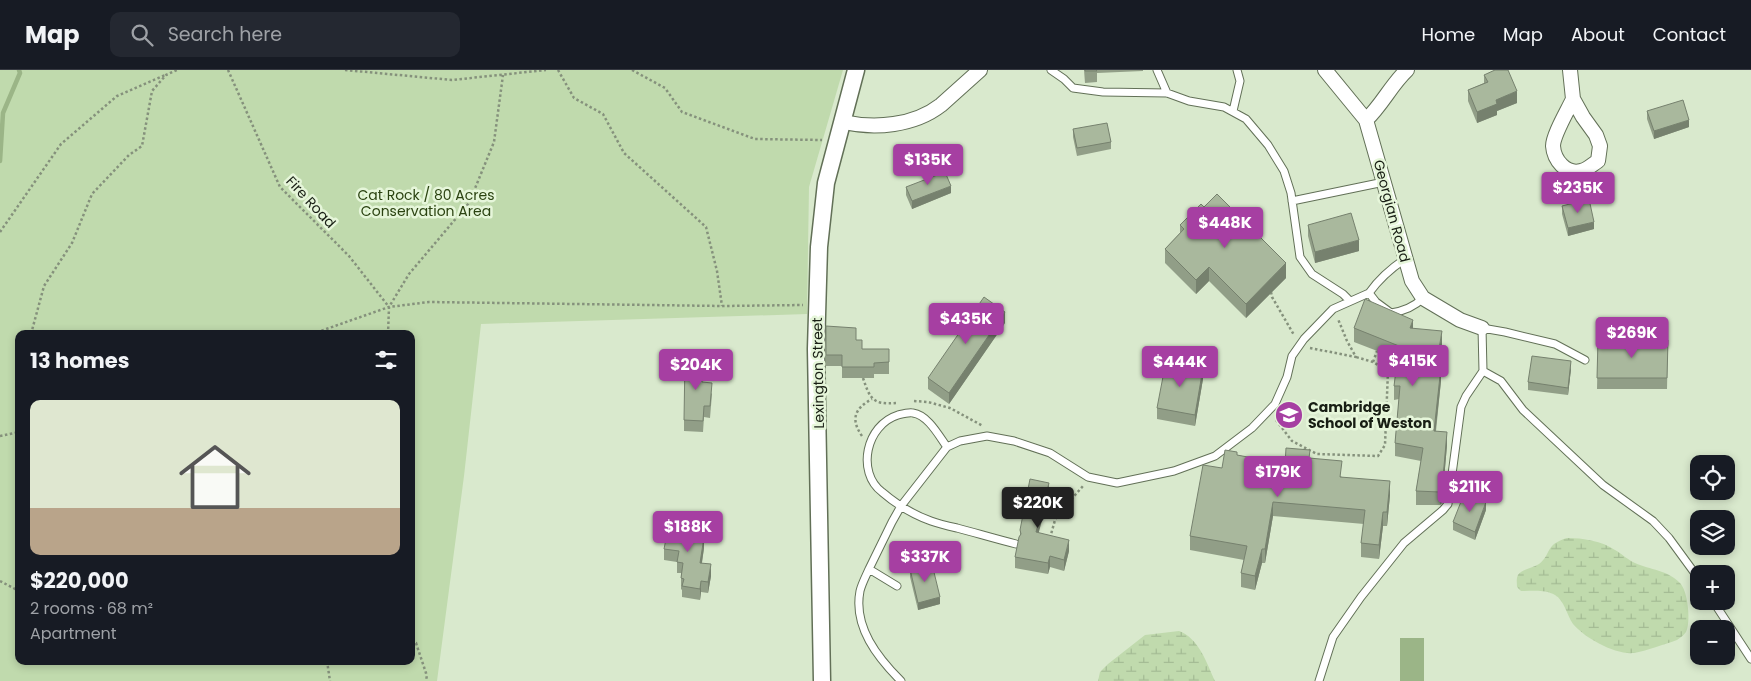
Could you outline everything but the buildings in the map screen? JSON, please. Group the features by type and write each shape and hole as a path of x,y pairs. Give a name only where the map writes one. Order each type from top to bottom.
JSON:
{"street":[{"name":"Lexington Street","path":"822,681 816,349 822,206 828,172 856,70"},
{"path":"843,122 860,125 882,125 900,123 920,117 935,110 948,100 980,70"},
{"name":"Georgian Road","path":"1325,70 1366,120 1412,281 1423,298 1460,320 1482,328"},
{"path":"1366,120 1378,109 1397,80 1407,70"},
{"path":"1570,70 1573,99 1596,135 1600,146 1598,161 1582,171 1570,171 1559,163 1553,146 1573,99"}],"lane":[{"path":"1051,70 1073,88 1103,92 1167,93 1189,101 1233,111 1246,119 1276,157 1284,171 1292,201 1300,257 1312,274 1343,294 1350,302"},
{"path":"1158,70 1167,93"},
{"path":"1233,111 1240,81 1237,70"},
{"path":"1292,201 1384,182"},
{"path":"898,680 874,651 867,637 862,621 861,589 901,506 947,447 960,441 987,436 1014,441 1050,453 1088,477 1117,483 1174,470 1215,456 1252,428 1275,404 1287,377 1292,356 1304,339 1333,309 1369,293 1391,268 1405,259"},
{"path":"1369,293 1391,313 1400,312 1416,305 1423,298"},
{"path":"1318,681 1333,637 1361,597 1404,543 1444,510 1448,504 1461,407 1483,371 1482,328 1555,344 1585,360"},
{"path":"1483,371 1502,381 1523,410 1603,485 1653,521 1669,538 1690,567"},
{"path":"947,447 930,425 913,412 892,417 877,429 871,439 868,467 880,491 901,506 931,521 1016,544"},
{"path":"869,569 897,586"},
{"path":"1719,610 1751,659"}],"path":[{"path":"0,232 61,144 117,96 176,70"},
{"path":"32,330 44,286 72,244 92,194 129,155 142,146 152,91 166,75 176,70"},
{"name":"Fire Road","path":"228,70 280,187 349,256 389,307"},
{"path":"345,70 452,80 546,70"},
{"path":"558,70 574,98 603,114 624,153 706,227 717,270 722,306"},
{"path":"632,70 665,88 682,112 755,139 838,140"},
{"path":"388,330 389,307 409,274 469,203 494,142 503,75"},
{"path":"1270,410 1292,441 1317,454 1378,456 1385,445 1388,371 1373,362 1356,357 1300,346 1271,292"},
{"path":"323,330 389,307 429,302 722,306 817,305"},
{"path":"1333,309 1356,357"},
{"path":"1373,362 1377,351"},
{"path":"871,439 862,435 859,431 856,413 858,408 872,399"},
{"path":"0,436 15,433"},
{"path":"1047,546 1055,520 1060,512 1081,491 1088,477"},
{"path":"0,582 15,589"},
{"path":"415,643 427,681"},
{"path":"328,665 330,681"}],"green space":[{"name":"Cat Rock / 80 Acres Conservation Area","path":"0,70 843,70 809,187 807,314 481,324 464,476 437,681 0,681"},
{"path":"1567,538 1586,539 1604,544 1635,563 1670,575 1680,583 1687,599 1688,607 1688,627 1685,633 1677,640 1644,651 1626,653 1618,651 1593,640 1578,629 1573,624 1561,600 1555,595 1543,591 1521,591 1517,587 1518,575 1522,571 1539,564 1551,547"},
{"path":"1179,631 1186,634 1197,645 1215,681 1098,681 1100,672 1108,664 1145,635"}],"shaded area":[{"path":"1400,638 1424,638 1424,681 1400,681"}],"waterway":[{"path":"0,161 3,113 20,73 19,70"}],"place":[{"name":"Cambridge School of Weston","path":"1289,415"}]}
